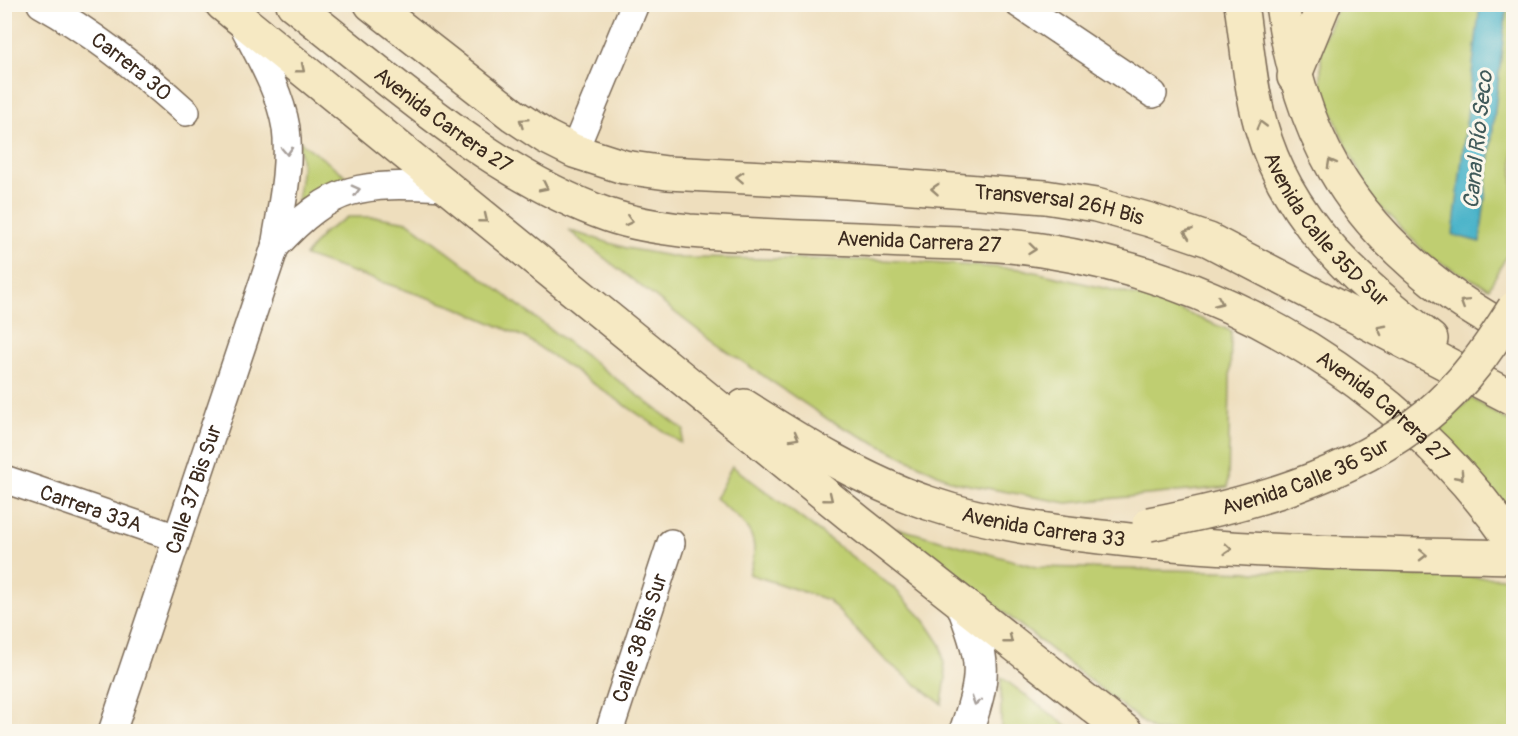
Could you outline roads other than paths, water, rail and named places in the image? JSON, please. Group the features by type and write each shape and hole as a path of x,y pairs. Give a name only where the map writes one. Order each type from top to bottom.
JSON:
{"main road":[{"name":"Avenida Carrera 27","path":"293,4 495,158 535,183 610,216 646,225 689,231 965,243 1040,250 1104,262 1155,276 1207,297 1298,342 1389,407 1436,449 1474,491 1514,544"},
{"name":"Avenida Carrera 27","path":"371,4 513,115 546,137 574,151"},
{"name":"Avenida Calle 35D Sur","path":"1241,4 1260,125 1276,171 1309,225 1342,264 1399,314 1510,397"},
{"path":"1282,4 1294,77 1303,106 1330,163 1368,220 1408,260 1452,295 1514,334"},
{"path":"1294,77 1324,4"},
{"path":"225,9 620,329 1126,732"},
{"name":"Transversal 26H Bis","path":"574,151 624,167 667,173 847,182 1045,197 1096,205 1209,240 1510,397"},
{"name":"Avenida Calle 36 Sur","path":"1072,534 1160,534 1211,512 1272,494 1346,465 1400,435 1429,413 1455,388 1491,344 1514,308"},
{"name":"Avenida Carrera 33","path":"620,329 785,432 868,479 963,514 1072,534"},
{"path":"1160,534 1267,552 1514,556"}],"street":[{"name":"Carrera 30","path":"42,4 153,82 186,112"},
{"path":"574,151 635,4"},
{"path":"1019,4 1153,94"},
{"name":"Calle 37 Bis Sur","path":"112,732 275,247 287,164 285,127 271,78 225,9"},
{"name":"Calle 37 Bis Sur","path":"275,247 318,206 351,190 383,184 444,187"},
{"name":"Carrera 33A","path":"4,479 177,538"},
{"name":"Calle 38 Bis Sur","path":"609,732 671,543"},
{"path":"963,604 975,635 982,676 966,732"}],"water":[{"name":"Canal Río Seco","path":"1480,5 1507,5 1480,242 1453,235"}]}
